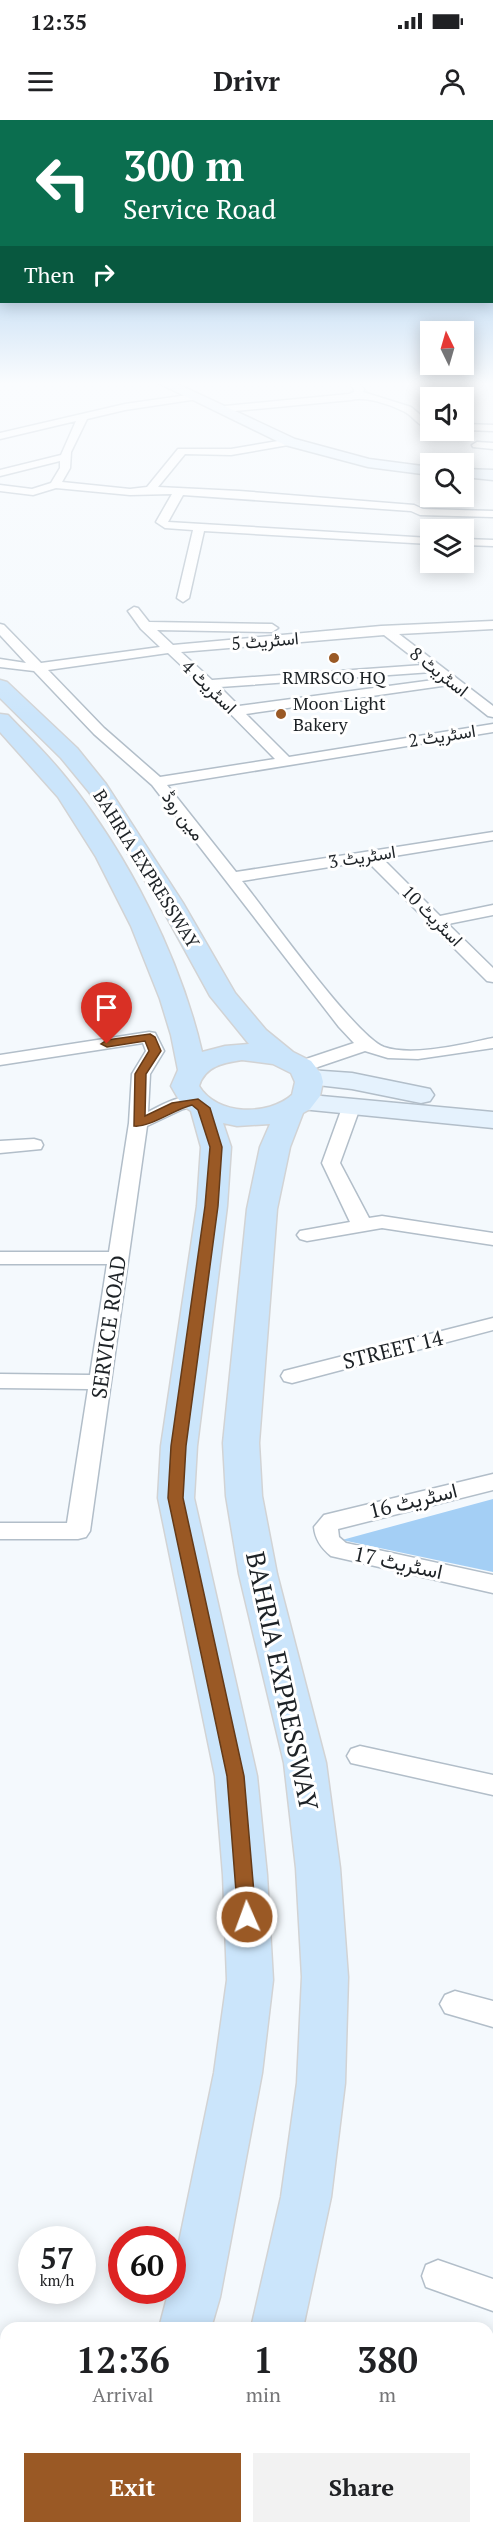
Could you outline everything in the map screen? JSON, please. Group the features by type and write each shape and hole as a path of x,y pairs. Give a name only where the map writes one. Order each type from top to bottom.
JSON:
{"main road":[{"name":"BAHRIA EXPRESSWAY","path":"0,686 69,753 99,789 171,903 223,996 296,1083 275,1147 262,1209 241,1443 244,1496 258,1574 305,1763 318,1869 325,1977 321,2083 306,2197 278,2322"},
{"name":"BAHRIA EXPRESSWAY","path":"0,720 38,759 67,794 136,908 176,1003 192,1070 185,1086 199,1105"},
{"path":"192,1070 204,1061 222,1055 253,1052 296,1083 271,1115 248,1118 216,1113 199,1105"},
{"path":"187,2322 194,2297 232,2107 250,1980 245,1875 236,1776 176,1498 178,1446 212,1206 216,1147 199,1105"}],"street":[{"path":"178,494 162,522 165,525 420,540"},
{"path":"203,494 414,508 420,512 493,514"},
{"path":"183,598 199,528"},
{"path":"474,542 493,543"},
{"name":"اسٹریٹ 4","path":"134,611 145,626 209,684 285,761"},
{"name":"اسٹریٹ 5","path":"0,663 11,667 38,667 169,649 386,630 493,625"},
{"path":"145,626 386,630"},
{"name":"مین روڈ","path":"0,628 99,731 157,782 345,1023 367,1044"},
{"name":"اسٹریٹ 8","path":"386,630 493,713"},
{"path":"209,684 435,668"},
{"path":"234,711 452,681"},
{"name":"اسٹریٹ 2","path":"157,782 493,728"},
{"name":"اسٹریٹ 3","path":"230,878 493,836"},
{"name":"اسٹریٹ 10","path":"371,856 493,977"},
{"path":"437,921 493,910"},
{"path":"475,960 493,954"},
{"name":"SERVICE ROAD","path":"0,1060 150,1037 155,1051 141,1074 138,1123 78,1530 0,1531"},
{"path":"296,1083 367,1044 377,1050 406,1055 493,1043"},
{"path":"296,1083 352,1081 400,1092 493,1104"},
{"path":"296,1083 352,1105 493,1120"},
{"path":"138,1123 177,1105 199,1105"},
{"path":"352,1105 331,1163 362,1225"},
{"path":"0,1147 34,1145"},
{"path":"307,1235 382,1222 493,1239"},
{"path":"0,1258 119,1257"},
{"name":"STREET 14","path":"292,1376 493,1324"},
{"path":"0,1381 101,1382"},
{"name":"اسٹریٹ 16","path":"332,1521 493,1482"},
{"name":"اسٹریٹ 17","path":"332,1521 326,1527 326,1534 330,1545 339,1550 493,1584"},
{"path":"360,1756 493,1785"},
{"path":"455,2004 493,2014"},
{"path":"438,2276 493,2295"}],"shaded area":[{"path":"493,1499 493,1572 342,1540"}],"place":[{"name":"RMRSCO HQ","path":"334,658"},
{"name":"Moon Light Bakery","path":"281,714"}],"route":[{"path":"107,1044 150,1037 155,1051 141,1074 138,1123 177,1105 194,1101 204,1108 216,1147 212,1206 178,1446 176,1498 236,1776 247,1917"}]}
